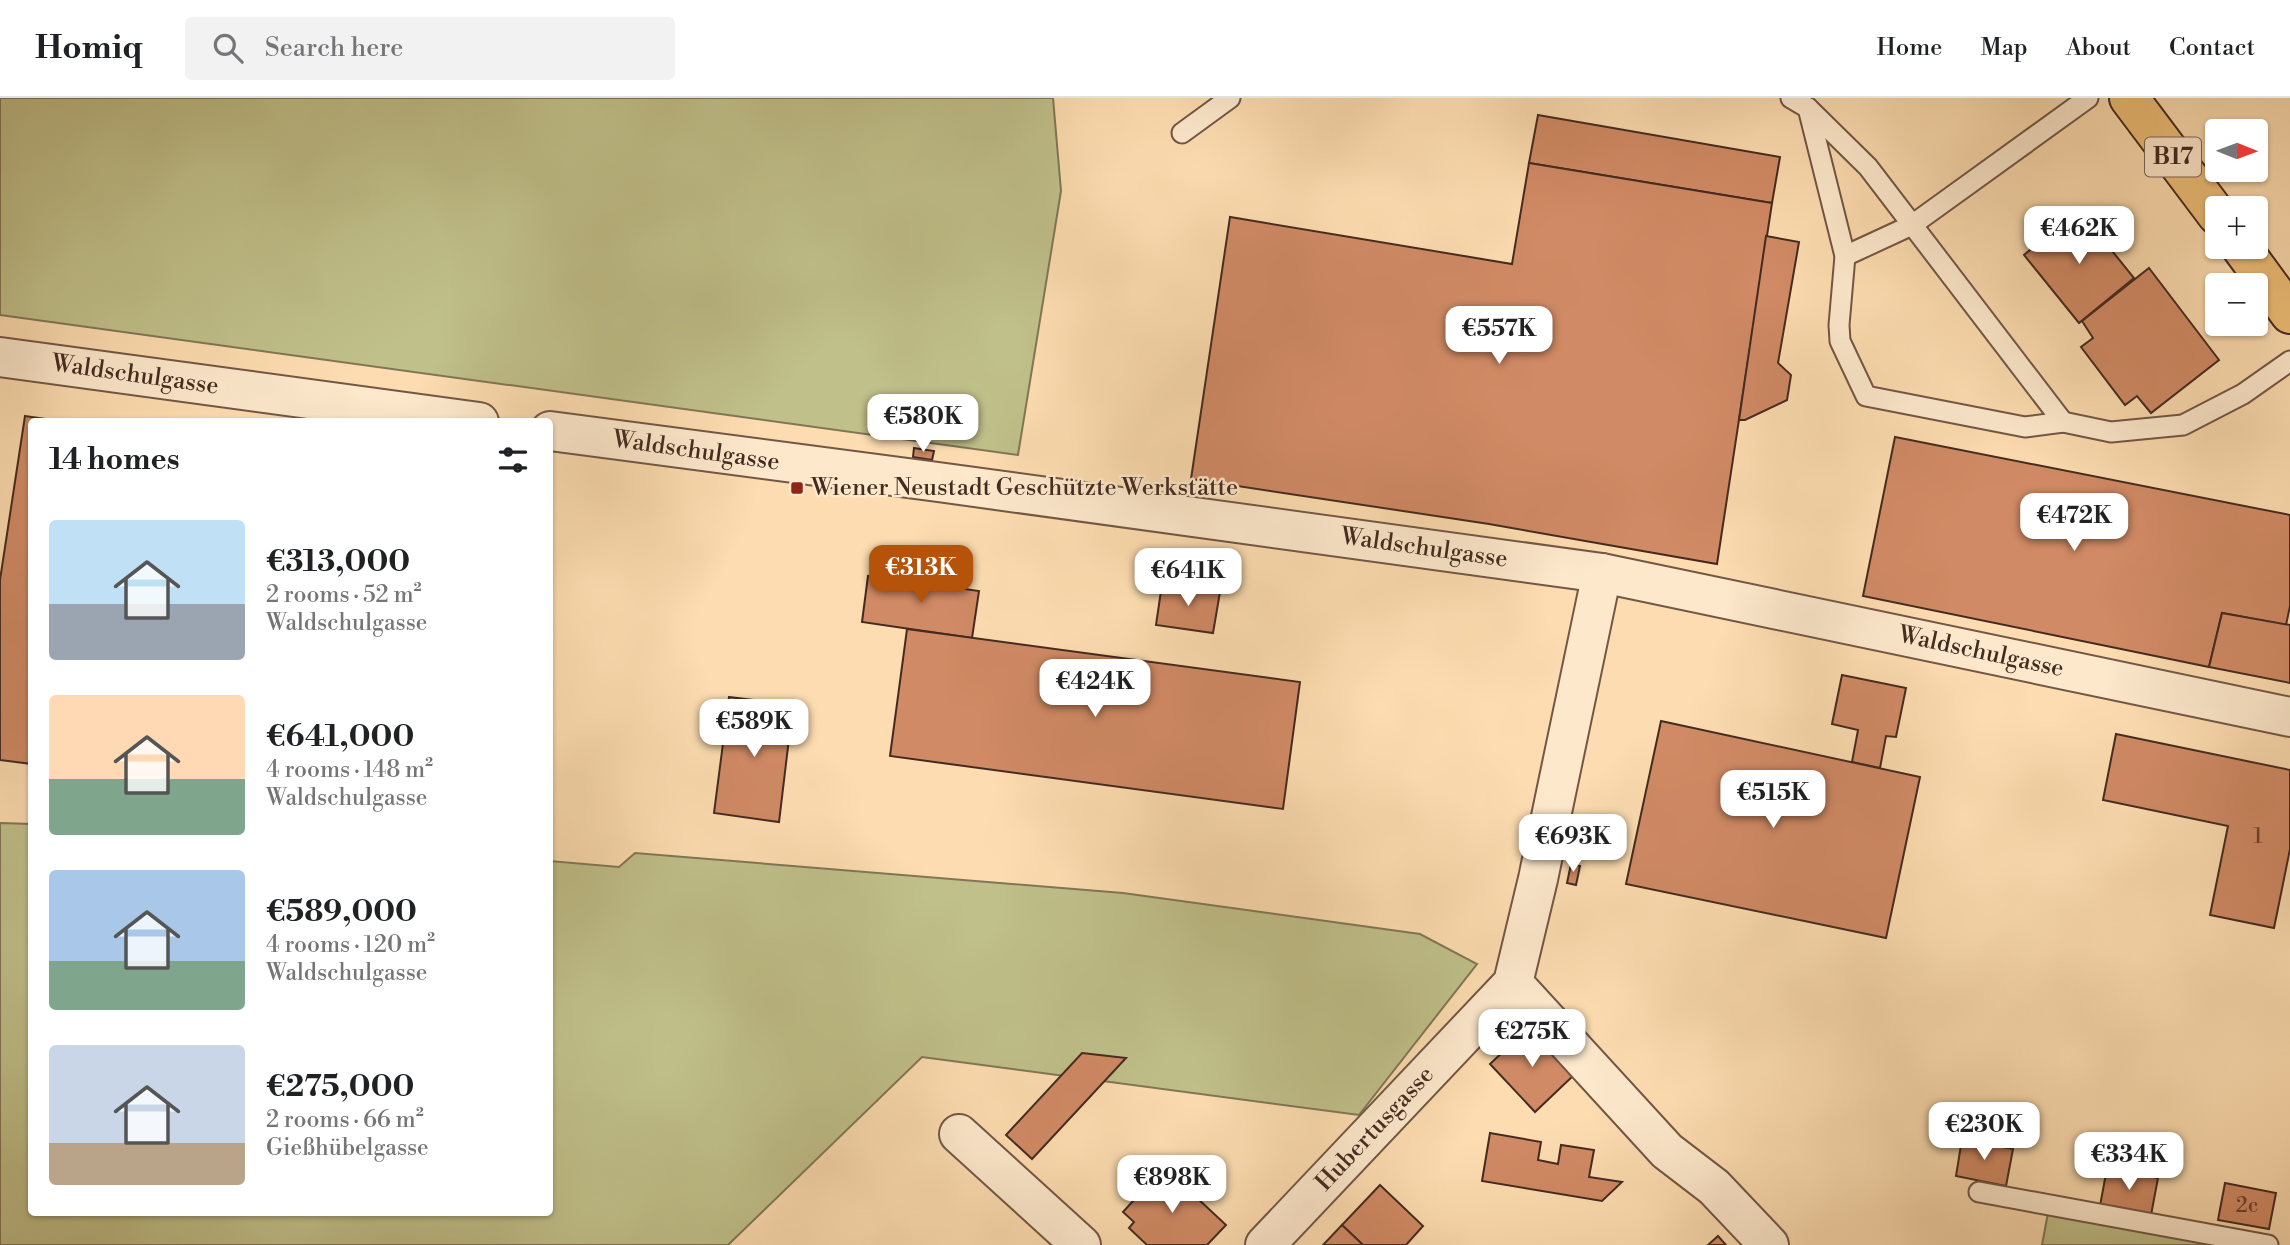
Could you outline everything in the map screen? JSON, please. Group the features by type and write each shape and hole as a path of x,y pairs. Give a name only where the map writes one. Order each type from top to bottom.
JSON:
{"main road":[{"name":"B17","path":"2129,98 2205,199"},
{"path":"2250,259 2290,314"}],"street":[{"name":"Waldschulgasse","path":"0,357 450,418"},
{"name":"Waldschulgasse","path":"553,431 952,483 1602,573 2290,717"},
{"name":"Hubertusgasse","path":"1265,1245 1513,983 1538,879 1602,573"},
{"path":"1513,983 1668,1151 1714,1186 1769,1245"},
{"path":"959,1134 1081,1245"}],"lane":[{"path":"1182,133 1230,98"},
{"path":"1845,256 1912,225 2088,98"},
{"path":"1799,103 1868,167 2063,422"},
{"path":"1799,103 1845,256 1840,341 1866,396 2025,427 2063,422 2111,432 2183,425 2243,394 2290,361"},
{"path":"1979,1192 2269,1245"}],"green space":[{"path":"0,98 1053,98 1061,191 1018,455 0,315"},
{"path":"0,823 28,824 28,1216 553,1216 553,861 619,867 635,853 1123,893 1420,934 1477,964 1359,1115 922,1057 728,1245 0,1245"},
{"path":"2048,1213 2216,1245 2042,1245"}],"building":[{"path":"1538,115 1780,157 1772,203 1529,163"},
{"path":"1529,163 1772,203 1717,564 1489,524 1191,479 1230,217 1512,264"},
{"path":"2079,210 2134,278 2079,323 2024,255"},
{"path":"1766,236 1799,242 1778,363 1791,375 1787,400 1745,420 1739,420"},
{"path":"2149,268 2219,360 2151,413 2137,396 2125,405 2081,347 2093,338 2082,321"},
{"path":"25,416 39,418 28,418 28,764 0,760 0,580"},
{"path":"1895,437 2290,515 2290,606 2286,625 2222,613 2209,667 1863,596"},
{"path":"914,448 934,451 932,460 913,457"},
{"path":"914,569 938,573 937,585 979,591 972,638 862,622 868,576 912,582"},
{"path":"1162,584 1220,592 1213,633 1156,625"},
{"path":"2222,613 2290,625 2290,683 2209,667"},
{"path":"907,629 1300,682 1283,809 890,756"},
{"path":"1842,675 1906,688 1896,737 1886,736 1880,768 1852,762 1858,730 1832,724"},
{"path":"729,697 793,705 779,822 714,813"},
{"path":"1661,721 1920,777 1886,938 1626,884"},
{"path":"2116,734 2290,770 2290,849 2274,928 2210,915 2228,826 2103,800"},
{"path":"1571,864 1580,866 1576,885 1567,883"},
{"path":"1530,1026 1575,1074 1535,1112 1490,1064"},
{"path":"1082,1053 1126,1058 1032,1159 1006,1135"},
{"path":"1490,1133 1541,1142 1538,1160 1558,1164 1561,1145 1594,1150 1589,1177 1622,1182 1602,1201 1482,1181"},
{"path":"1962,1139 2013,1149 2006,1186 1956,1176"},
{"path":"1164,1167 1226,1225 1207,1245 1147,1245 1129,1228 1134,1222 1123,1212"},
{"path":"2107,1168 2158,1178 2151,1215 2100,1206"},
{"path":"2225,1183 2276,1193 2269,1229 2218,1220"},
{"path":"1380,1185 1423,1226 1406,1245 1363,1245 1342,1225"},
{"path":"1342,1225 1363,1245 1323,1245"},
{"path":"1718,1236 1726,1245 1708,1245"}],"place":[{"name":"Wiener Neustadt Geschützte Werkstätte","path":"797,488"}]}
